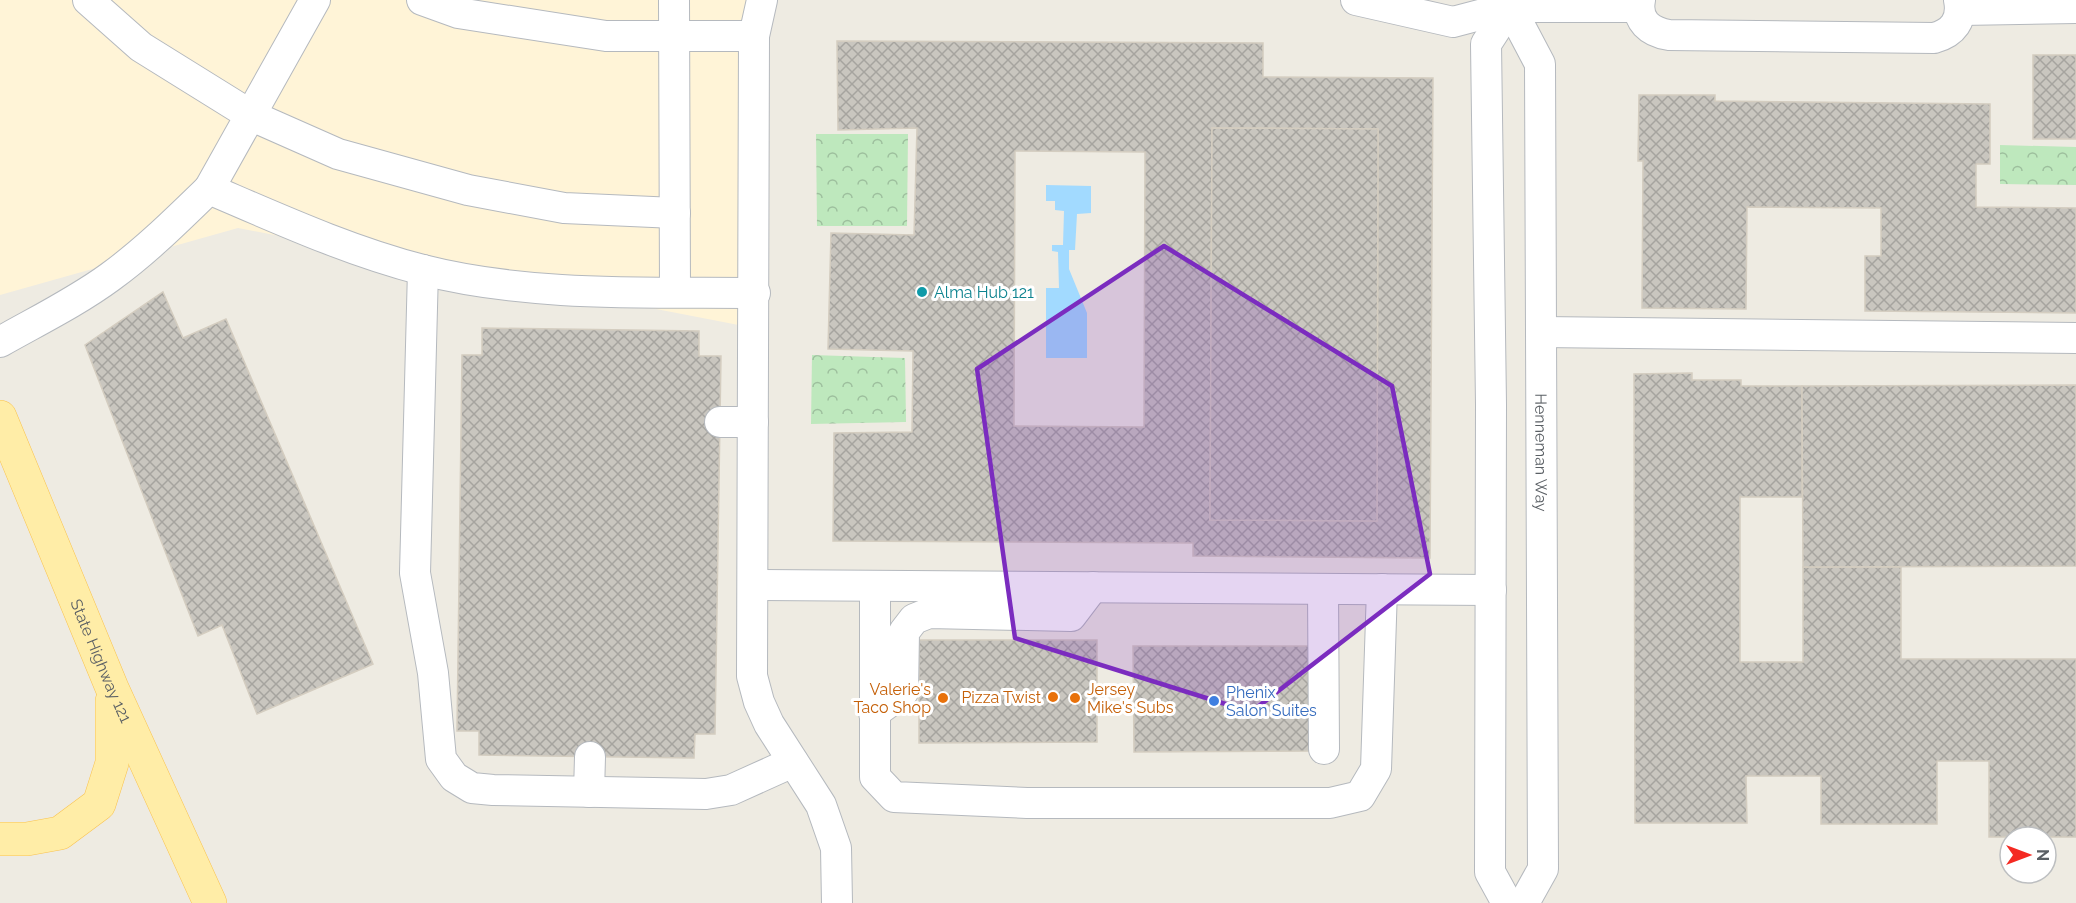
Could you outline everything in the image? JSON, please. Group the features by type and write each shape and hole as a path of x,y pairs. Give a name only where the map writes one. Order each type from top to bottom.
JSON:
{"main road":[{"name":"State Highway 121","path":"0,417 112,688 210,903"},
{"path":"0,839 27,839 60,833 99,804 112,763 112,688"}],"street":[{"path":"88,0 141,47 252,116 338,154 468,190 564,208 675,213"},
{"path":"0,342 68,305 111,276 164,232 209,189 315,0"},
{"path":"422,0 458,13 606,36 754,36"},
{"path":"674,0 675,292"},
{"path":"762,0 754,36 755,293 752,676 759,702 769,724 820,805 836,848 837,903"},
{"path":"1356,0 1453,22 1510,3 1640,4 1641,18 1648,28 1658,34 1669,35 1934,38 1949,32 1958,19 1960,5 2041,4 2076,9"},
{"path":"1507,903 1490,872 1491,404 1486,44 1510,3"},
{"name":"Henneman Way","path":"1510,3 1540,64 1542,869 1524,903"},
{"path":"209,189 316,235 423,270 496,283 569,291 755,293"},
{"path":"423,270 415,573 434,673 441,759 454,777 472,788 493,790 706,794 731,790 793,762"},
{"path":"1542,332 2076,338"},
{"path":"720,422 753,422"},
{"path":"754,585 1491,590"},
{"path":"875,586 875,777 894,796 1027,803 1330,803 1360,796 1376,769 1382,590"},
{"path":"874,713 903,692 904,632 914,619 929,613 1071,615 1093,587"},
{"path":"1323,589 1324,749"},
{"path":"589,792 590,757"}],"highlighted area":[{"path":"1164,246 1392,386 1430,574 1251,712 1015,638 977,369"}],"shaded area":[{"path":"0,0 770,0 754,328 238,228 0,295"}],"green space":[{"path":"816,134 908,134 907,226 817,226"},
{"path":"2000,145 2076,147 2076,185 2000,184"},
{"path":"812,355 905,358 906,422 811,424"}],"water":[{"path":"1046,185 1091,186 1091,213 1077,214 1075,250 1069,250 1069,269 1087,313 1087,358 1046,358 1046,288 1059,288 1058,252 1052,251 1052,245 1063,245 1064,211 1055,210 1055,201 1046,201"}],"building":[{"name":"Alma Hub 121","path":"837,41 1263,43 1263,77 1433,78 1430,558 1193,556 1193,543 833,541 834,433 912,432 913,351 828,349 831,233 914,235 917,128 838,130","holes":["1212,128 1378,129 1377,521 1210,520","1015,151 1145,152 1144,427 1014,426"]},
{"path":"2033,55 2076,55 2076,139 2033,139"},
{"path":"1639,95 1715,95 1715,101 1990,104 1990,164 1976,164 1976,207 2076,208 2076,313 1865,311 1865,256 1881,256 1881,208 1747,207 1746,309 1642,308 1643,161 1638,161"},
{"path":"1212,128 1378,129 1377,521 1210,520"},
{"path":"163,292 183,338 226,319 373,664 257,714 222,625 198,636 85,345"},
{"path":"482,328 699,331 699,356 721,356 715,734 695,734 694,758 479,755 479,731 457,731 462,355 482,355"},
{"path":"1692,373 1692,380 1741,380 1741,386 1802,386 1802,497 1740,497 1740,662 1803,662 1803,567 1901,567 1901,659 2076,659 2076,837 2058,837 2058,825 1998,825 1998,837 1989,837 1989,761 1937,761 1937,824 1821,824 1821,776 1746,776 1747,823 1635,823 1634,374"},
{"path":"2076,385 2076,566 1803,567 1802,386"},
{"path":"919,640 1097,640 1097,742 919,743"},
{"path":"1133,646 1312,646 1313,751 1134,752"}],"place":[{"name":"Alma Hub 121","path":"922,292"},
{"name":"Pizza Twist","path":"1053,697"},
{"name":"Valerie's Taco Shop","path":"943,698"},
{"name":"Jersey Mike's Subs","path":"1075,698"},
{"name":"Phenix Salon Suites","path":"1214,701"}]}
